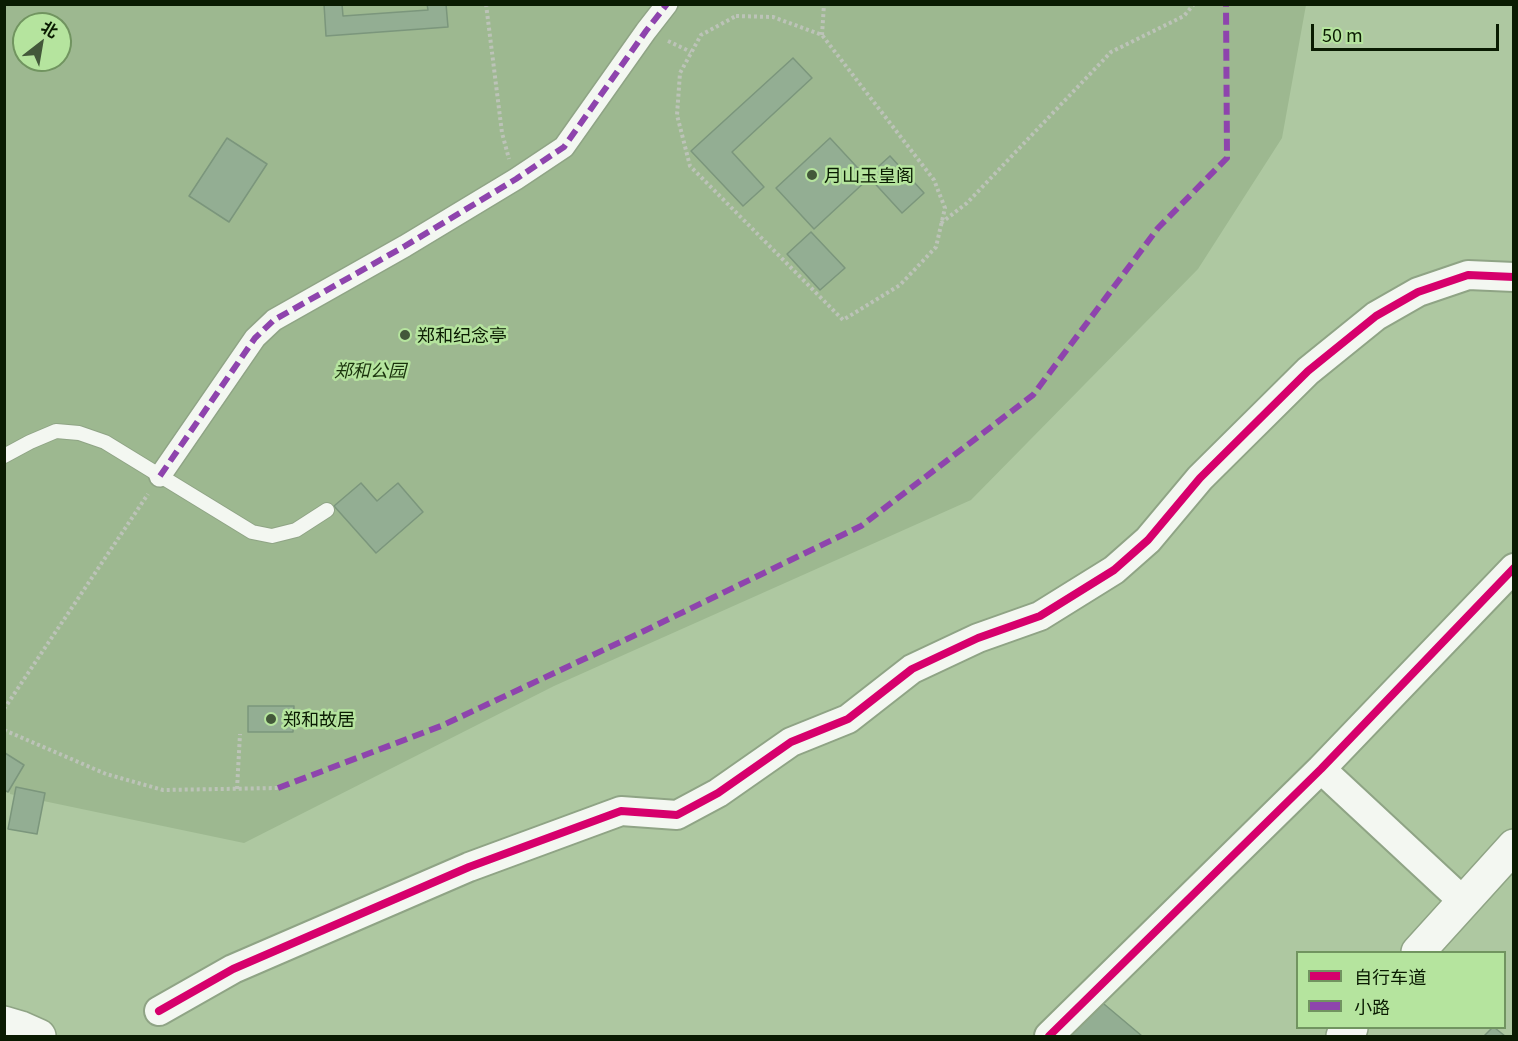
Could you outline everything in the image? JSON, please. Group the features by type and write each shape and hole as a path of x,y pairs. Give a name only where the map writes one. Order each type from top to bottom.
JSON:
{"main road":[{"path":"1419,951 1514,846"},
{"path":"4,1023 39,1036"}],"street":[{"path":"160,476 255,338 274,320 516,179 564,147 646,31 668,4"},
{"path":"159,1011 233,969 469,867 621,811 677,815 718,794 791,742 848,719 912,669 978,638 1040,616 1114,570 1148,540 1200,478 1308,371 1376,316 1418,292 1468,275 1514,277"},
{"path":"1049,1036 1321,769 1514,568"},
{"path":"1321,769 1464,902"}],"lane":[{"path":"4,456 56,431 79,433 105,442 252,532 272,536 296,530 327,510"}],"path":[{"path":"486,4 502,133 516,179"},
{"path":"822,35 824,4"},
{"path":"941,223 967,204 1111,52 1184,16 1194,4"},
{"path":"736,16 773,17 822,35 934,180 945,208 936,247 900,285 843,320 690,166 677,114 680,73 701,35 736,16"},
{"path":"4,709 160,476"},
{"path":"4,730 106,774 163,790 278,788"},
{"path":"237,789 240,734"}],"green space":[{"name":"郑和公园","path":"4,5 1306,5 1282,138 1198,269 971,500 554,686 244,843 10,794 4,770"}],"building":[{"path":"324,4 342,4 343,16 428,10 427,4 446,4 448,27 326,36"},
{"path":"793,58 812,78 732,152 764,187 743,206 691,151"},
{"path":"227,138 267,164 229,222 189,196"},
{"path":"830,138 868,179 814,229 776,188"},
{"path":"890,156 924,193 902,213 868,176"},
{"path":"811,232 845,268 820,290 787,254"},
{"path":"361,483 377,501 398,483 423,512 376,553 334,506"},
{"name":"郑和故居","path":"248,706 294,706 293,732 248,732"},
{"path":"5,753 24,765 8,792 4,790"},
{"path":"16,787 45,793 37,834 8,829"},
{"path":"1098,999 1142,1036 1066,1036"},
{"path":"1491,1029 1496,1029 1505,1036 1484,1036"}],"marked path":[{"path":"160,476 255,338 274,320 405,246 564,147 667,4"},
{"path":"278,788 441,726 861,526 1033,395 1158,228 1227,158 1226,4"}],"cycle path":[{"path":"159,1011 233,969 469,867 621,811 677,815 718,793 791,742 848,719 912,669 978,638 1040,616 1114,570 1148,540 1200,478 1308,371 1376,316 1418,292 1468,275 1514,277"},
{"path":"1049,1036 1321,769 1514,568"}],"place":[{"name":"月山玉皇阁","path":"812,175"},
{"name":"郑和纪念亭","path":"405,335"},
{"name":"郑和故居","path":"271,719"}]}
